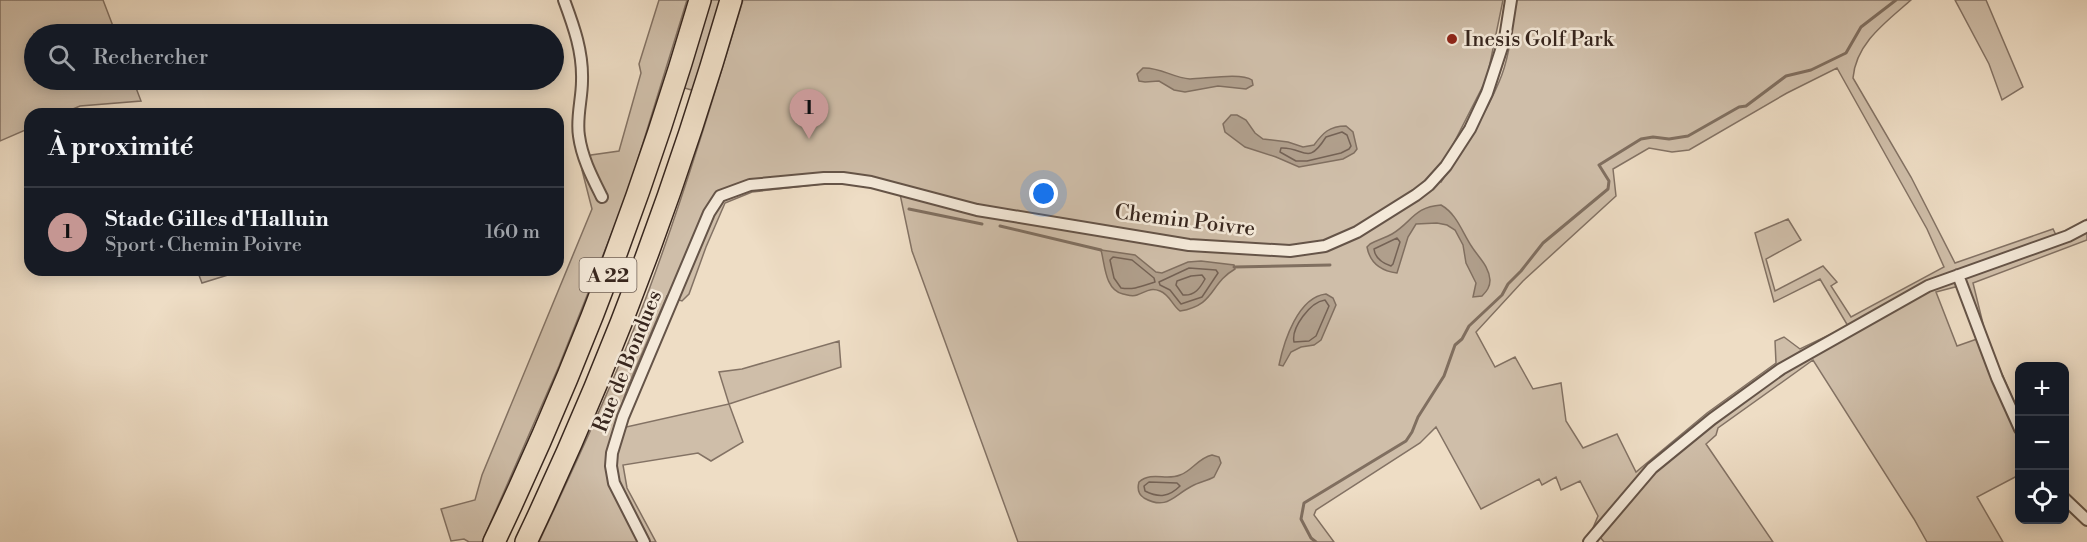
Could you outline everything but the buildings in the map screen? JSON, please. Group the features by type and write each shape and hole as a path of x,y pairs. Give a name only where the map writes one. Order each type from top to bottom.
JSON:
{"highway":[{"name":"A 22","path":"494,542 561,392 615,256 665,113 700,0"},
{"name":"A 22","path":"526,542 597,381 639,276 682,154 731,0"}],"street":[{"path":"564,0 578,39 582,60 582,90 578,123 581,148 602,197"},
{"name":"Chemin Poivre","path":"720,196 750,185 825,178 855,179 882,184 977,210 1189,245 1290,251 1317,248 1348,236 1408,200 1429,186 1446,166 1470,129 1487,93 1505,38 1511,0"},
{"name":"Rue de Bondues","path":"644,542 614,483 611,466 612,453 625,411 709,213 720,196"},
{"path":"1589,542 1652,468 1712,419 1781,369 1928,286 2068,236 2087,226"},
{"path":"1958,275 2015,420"},
{"path":"2069,503 2087,520"}],"shaded area":[{"path":"0,0 103,0 112,24 24,24 24,90 137,90 141,101 75,108 24,108 24,131 0,141"},
{"path":"659,0 687,0 627,195 559,366 482,542 469,542 464,539 451,541 441,509 475,500 482,475 592,209 582,170 591,155 619,151 641,73 639,64"},
{"path":"707,0 723,0 695,91 681,87"},
{"path":"743,0 1503,0 1487,78 1437,176 1441,182 1480,121 1499,82 1508,52 1516,0 1911,0 1882,25 1866,44 1855,66 1853,78 1911,177 1955,263 2053,229 2057,237 2087,219 2087,240 1973,283 1987,340 2015,404 2015,477 1977,497 2003,542 1927,542 1813,360 1718,428 1716,435 1706,444 1773,542 1604,542 1593,528 1598,516 1580,481 1561,490 1556,477 1542,485 1539,479 1481,509 1436,427 1420,443 1316,510 1314,515 1334,542 1018,542 912,251 900,194 875,187 840,182 752,192 725,203 689,294 682,301 667,296 628,386 613,430 729,404 743,442 711,461 698,453 623,465 627,488 656,542 539,542 638,319 687,180","holes":["1837,68 1927,229 1944,267 1851,317 1831,286 1837,282 1823,266 1775,291 1766,259 1801,240 1788,219 1755,233 1774,302 1820,279 1848,326 1800,349 1784,337 1775,341 1776,363 1707,413 1636,472 1617,434 1583,448 1566,421 1561,383 1533,389 1515,357 1495,367 1476,332 1523,281 1616,196 1613,169 1649,148 1672,152 1689,150 1787,93","1959,286 1977,339 1957,346 1936,292"]},
{"path":"1955,0 1986,0 2023,87 2002,100 1989,64"},
{"path":"199,276 225,276 202,283"},
{"path":"839,341 841,367 729,404 719,372 742,369"}],"water":[{"path":"1143,68 1190,79 1240,76 1252,80 1253,85 1246,89 1218,86 1185,92 1174,90 1159,81 1139,81 1137,74"},
{"path":"1231,115 1237,115 1246,120 1255,133 1263,139 1288,142 1303,147 1314,145 1331,129 1346,126 1353,132 1357,149 1343,159 1299,167 1245,147 1225,132 1223,124"},
{"path":"1441,205 1455,218 1488,270 1489,285 1482,296 1473,297 1476,283 1466,263 1463,245 1455,230 1447,225 1416,224 1408,237 1397,273 1377,265 1368,253 1367,247 1370,244 1392,234 1419,212"},
{"path":"1101,250 1135,255 1156,272 1162,273 1188,262 1201,261 1234,265 1235,269 1220,281 1200,304 1180,311 1166,295 1157,290 1148,290 1133,296 1117,292 1109,282"},
{"path":"1326,294 1333,298 1336,305 1321,340 1314,345 1301,347 1291,352 1283,366 1279,365 1289,333 1300,311 1316,297"},
{"path":"1212,455 1219,457 1221,463 1214,477 1192,486 1170,500 1152,502 1139,493 1139,482 1144,479 1175,477"}],"waterway":[{"path":"1316,542 1311,538 1301,519 1304,503 1406,441 1444,376 1455,345 1462,339 1469,326 1502,295 1508,284 1543,243 1608,189 1609,181 1599,165 1641,139 1688,136 1739,107 1746,106 1786,76 1811,70 1846,53 1861,27 1896,0"},
{"path":"909,209 982,224"},
{"path":"1000,226 1101,250"},
{"path":"1234,267 1330,265"}],"place":[{"name":"Inesis Golf Park","path":"1452,39"},
{"name":"Stade Gilles d'Halluin","path":"809,139"}]}
